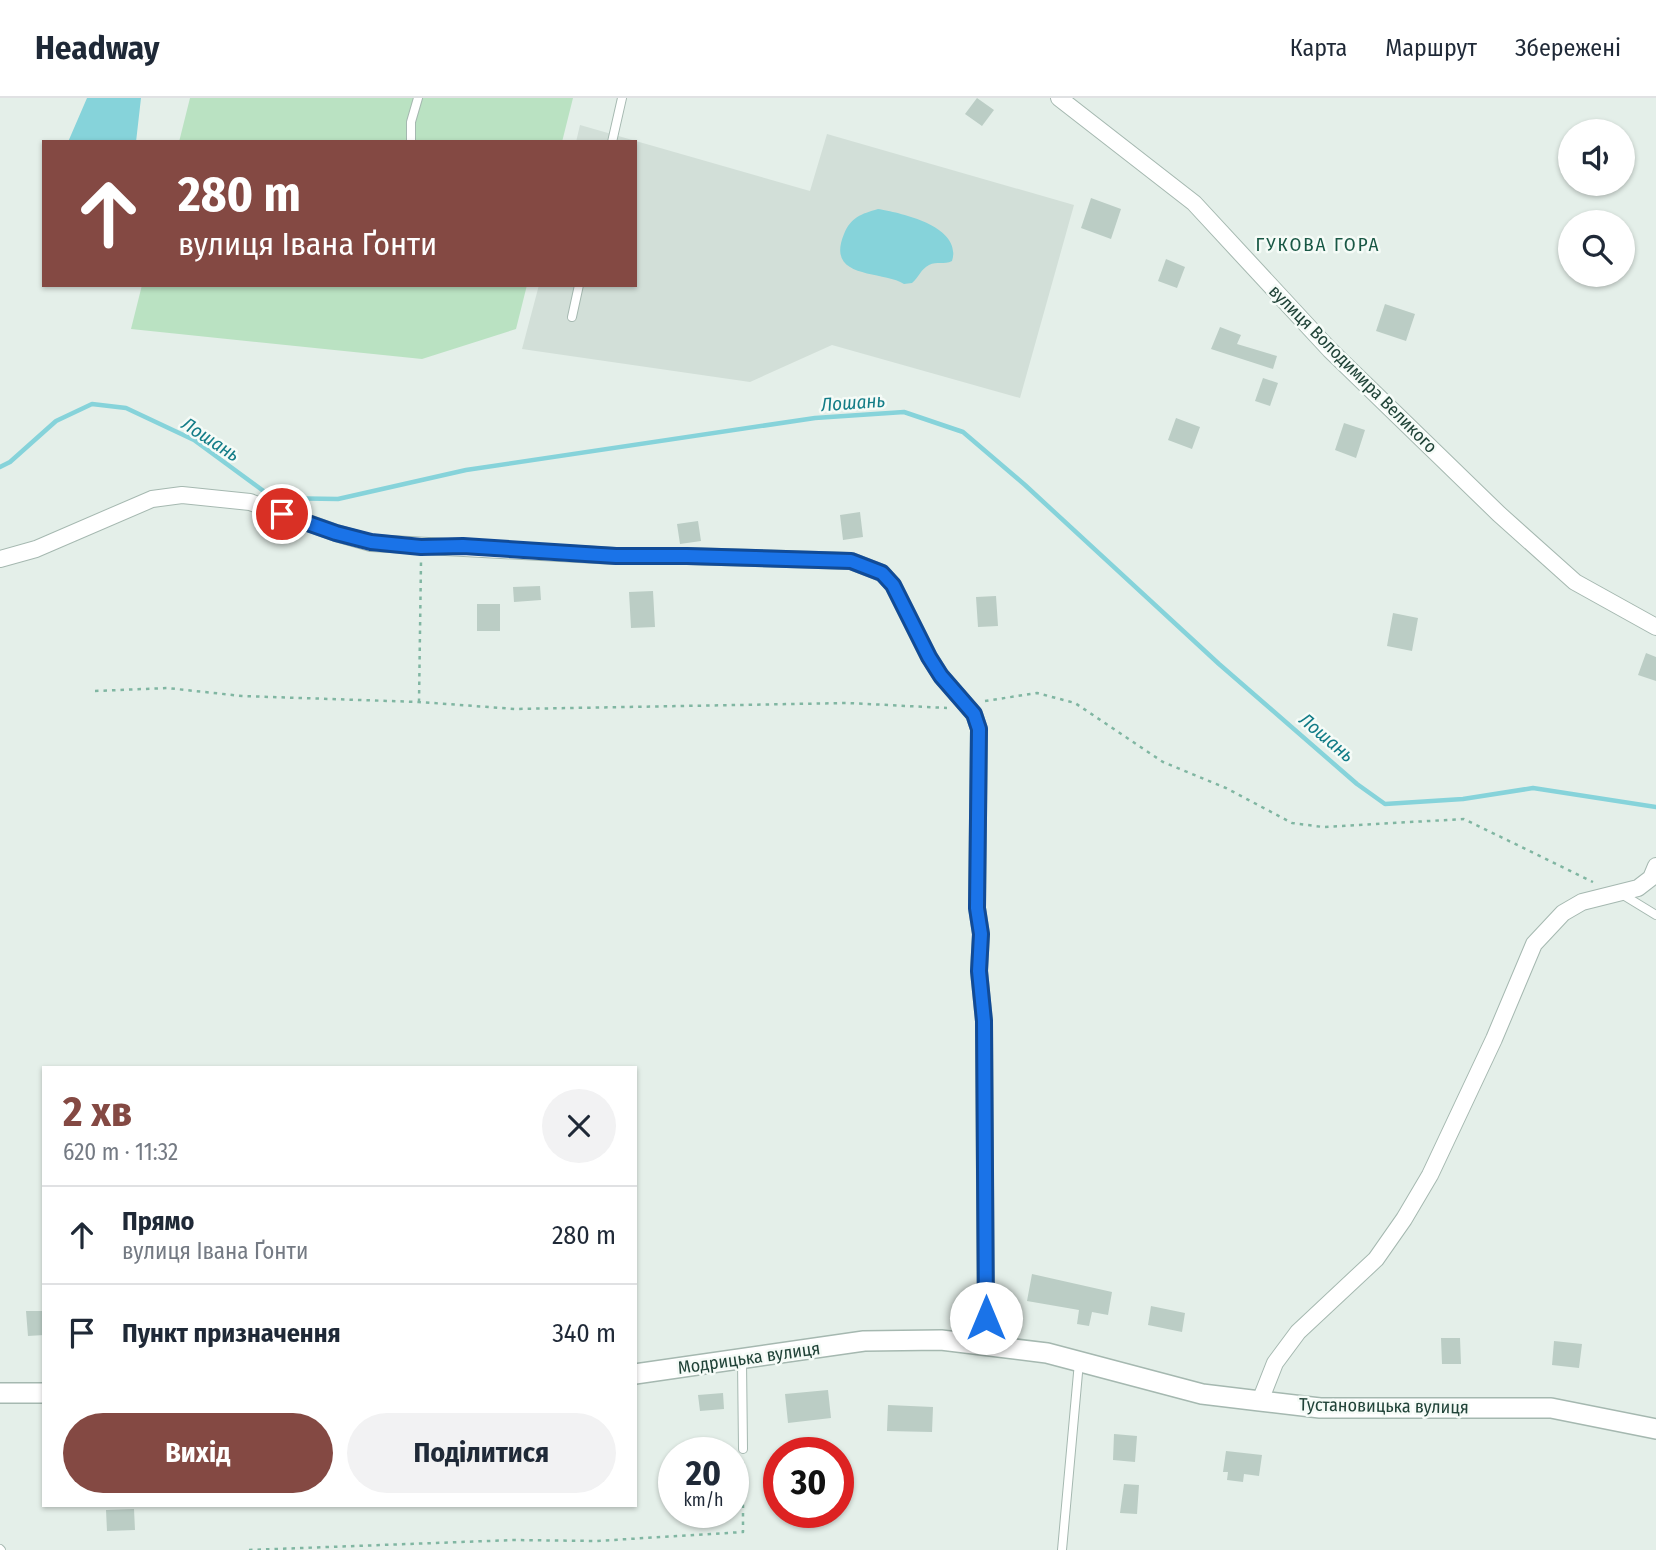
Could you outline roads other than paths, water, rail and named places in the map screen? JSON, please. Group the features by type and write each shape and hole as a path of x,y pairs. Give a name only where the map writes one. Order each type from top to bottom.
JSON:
{"street":[{"name":"вулиця Володимира Великого","path":"1059,98 1194,203 1330,350 1499,514 1575,582 1656,627"},
{"path":"0,559 36,549 152,499 182,495 250,502 336,533 371,542 421,547 463,546 616,556 851,561 882,573 893,585 929,657 965,706 974,714 979,729 977,908 981,934 979,971 984,1021 986,1345"},
{"path":"1260,1401 1275,1363 1298,1332 1376,1259 1410,1209 1442,1151 1494,1040 1534,944 1563,913 1582,902 1638,888 1651,878 1656,866"},
{"name":"Тустановицька вулиця","path":"864,1341 920,1340 1047,1353 1202,1394 1320,1408 1551,1408 1656,1429"},
{"name":"Модрицька вулиця","path":"637,1374 864,1341"},
{"path":"0,1394 42,1393"}],"lane":[{"path":"411,140 411,122 418,98"},
{"path":"612,140 622,98"},
{"path":"572,317 579,287"},
{"path":"1620,893 1656,915"},
{"path":"742,1359 743,1437"},
{"path":"1062,1550 1079,1362"}],"water":[{"path":"87,98 141,98 136,140 69,140"},
{"path":"878,209 914,218 939,230 953,249 952,261 929,265 912,283 904,284 849,266 842,259 840,249 847,228 857,217"}],"waterway":[{"name":"Лошань","path":"0,467 10,462 56,421 92,404 126,408 194,440 273,498 338,499 466,470 815,418 904,412 963,432 1025,485 1219,664 1357,784 1385,804 1463,799 1533,788 1656,807"}],"district":[{"name":"ГУКОВА ГОРА","path":"1318,244"}]}
